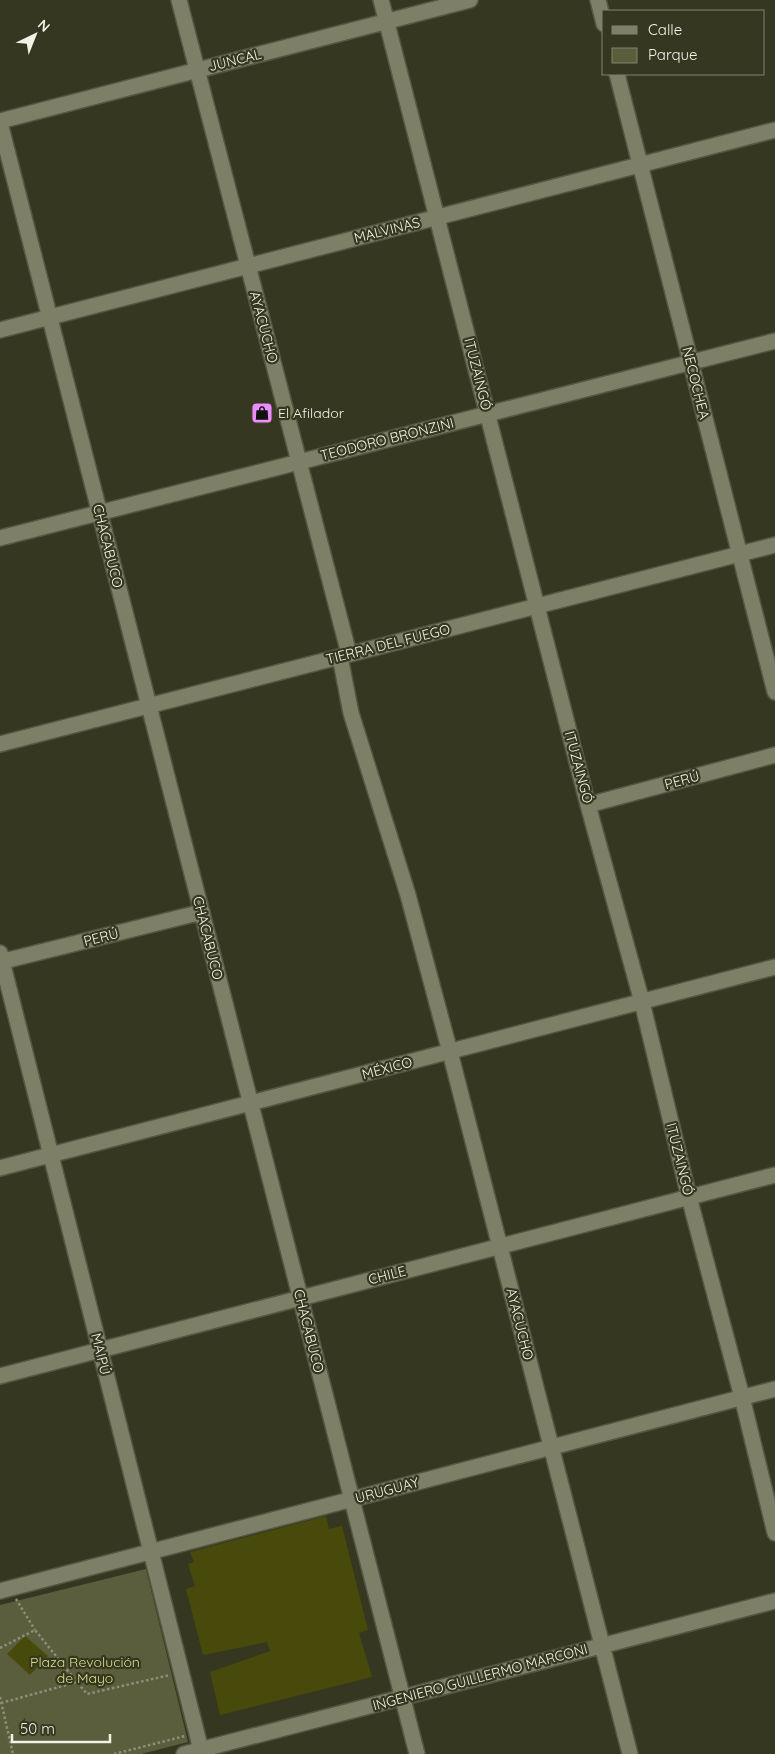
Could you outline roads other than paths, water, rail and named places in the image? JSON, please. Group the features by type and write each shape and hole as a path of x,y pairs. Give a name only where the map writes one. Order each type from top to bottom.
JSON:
{"street":[{"name":"AYACUCHO","path":"179,0 299,462 344,655 351,713 408,895 630,1754"},
{"name":"ITUZAINGÓ","path":"381,0 588,805 642,1002 689,1197 742,1397 775,1534"},
{"name":"JUNCAL","path":"0,122 470,0"},
{"path":"598,0 602,16"},
{"name":"NECOCHEA","path":"617,75 775,692"},
{"name":"CHACABUCO","path":"0,122 417,1754"},
{"name":"MALVINAS","path":"0,330 775,130"},
{"name":"TEODORO BRONZINI","path":"0,538 775,341"},
{"name":"TIERRA DEL FUEGO","path":"0,744 775,545"},
{"name":"PERÚ","path":"588,805 775,754"},
{"name":"PERÚ","path":"1,959 202,912"},
{"name":"MAIPÚ","path":"1,959 202,1752"},
{"name":"MÉXICO","path":"0,1168 775,967"},
{"name":"CHILE","path":"0,1376 775,1175"},
{"name":"URUGUAY","path":"0,1591 775,1389"},
{"name":"INGENIERO GUILLERMO MARCONI","path":"184,1754 202,1752 402,1697 775,1601"}],"place":[{"name":"El Afilador","path":"262,413"}],"park label":[{"name":"Plaza Revolución de Mayo","path":"85,1670"}]}
